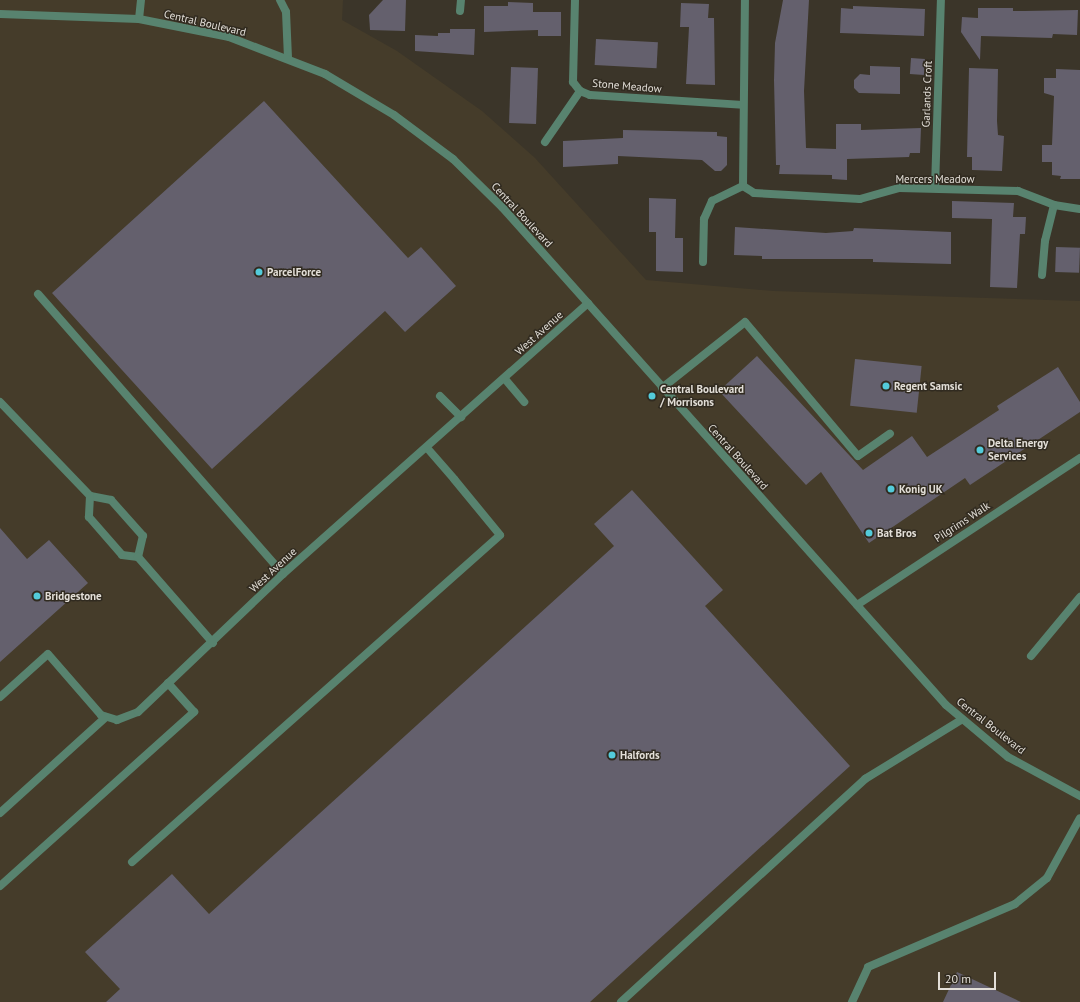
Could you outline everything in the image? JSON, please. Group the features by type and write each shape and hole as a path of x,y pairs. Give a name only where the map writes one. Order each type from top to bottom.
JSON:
{"street":[{"path":"139,20 141,0"},
{"path":"280,0 286,12 288,58"},
{"path":"460,11 461,0"},
{"name":"Stone Meadow","path":"574,0 573,82 580,91 590,95 743,105"},
{"path":"703,262 704,219 712,201 743,186 745,0"},
{"name":"Garlands Croft","path":"935,188 940,0"},
{"name":"Central Boulevard","path":"0,14 139,20 229,37 288,58 325,74 394,115 453,159 502,207 662,388 961,720 1008,757 1080,796"},
{"path":"545,142 580,91"},
{"name":"Mercers Meadow","path":"743,186 754,193 860,199 899,188 1018,191 1054,205 1080,209"},
{"path":"1042,275 1045,241 1054,205"},
{"path":"38,294 284,574"},
{"name":"West Avenue","path":"106,717 117,720 138,712 284,574 428,449 461,417 588,303"},
{"path":"662,388 745,322 858,456 890,434"},
{"path":"505,379 524,402"},
{"path":"440,396 461,417"},
{"path":"0,402 90,496 110,500 143,536 138,557"},
{"path":"132,862 500,535 428,449"},
{"name":"Pilgrims Walk","path":"857,605 1080,458"},
{"path":"90,496 89,517 122,555 138,557 213,642"},
{"path":"1031,656 1080,597"},
{"path":"0,697 48,654 101,715 106,717 0,814"},
{"path":"0,886 194,712 168,683"},
{"path":"621,1002 865,779 961,720"},
{"path":"852,1002 868,967 1015,904 1047,878 1080,818"}],"shaded area":[{"path":"0,0 343,0 342,20 397,51 482,111 535,158 646,280 774,291 1080,301 1080,1002 0,1002"}],"building":[{"path":"383,0 406,0 405,31 370,30 369,15"},
{"path":"783,0 809,0 804,91 806,148 836,149 836,124 861,124 861,130 921,128 920,153 910,153 909,157 847,159 847,180 832,179 832,175 779,174 780,165 776,165 774,80 775,43"},
{"path":"508,2 533,3 533,12 561,12 561,36 538,36 538,30 484,32 484,6 508,6"},
{"path":"681,3 709,4 708,18 714,18 715,85 686,84 689,27 680,27"},
{"path":"853,6 925,9 924,36 840,33 841,8 853,9"},
{"path":"978,8 1013,8 1013,11 1078,10 1077,35 1053,34 1052,38 981,36 980,60 961,32 962,17 978,18"},
{"path":"450,29 475,29 474,55 415,51 415,35 438,36 438,33 450,33"},
{"path":"596,39 658,42 657,68 595,65"},
{"path":"911,58 925,59 924,75 910,74"},
{"path":"870,66 900,67 900,94 859,93 854,88 854,80 860,74 870,75"},
{"path":"511,67 538,68 536,124 509,123"},
{"path":"969,68 998,69 998,135 1004,136 1002,171 972,170 972,157 967,157"},
{"path":"1056,69 1080,70 1080,179 1060,179 1061,176 1052,175 1052,162 1042,162 1042,145 1052,145 1054,96 1044,93 1044,78 1056,78"},
{"name":"ParcelForce","path":"264,101 408,258 421,247 456,286 405,332 385,311 212,469 52,293"},
{"path":"623,130 717,132 717,136 727,137 727,165 721,171 715,171 702,160 618,156 618,164 563,167 563,141 623,138"},
{"path":"649,198 676,199 675,238 683,238 683,272 656,271 656,232 649,232"},
{"path":"952,201 1014,203 1013,217 1026,217 1025,234 1020,234 1017,288 990,287 992,219 952,218"},
{"path":"735,227 826,233 853,231 854,228 951,232 951,264 873,262 873,259 762,259 762,256 734,255"},
{"path":"1056,247 1080,248 1079,273 1055,272"},
{"path":"757,356 863,470 912,436 927,457 999,410 997,406 1058,367 1080,402 1080,412 970,485 965,478 869,543 821,472 806,485 719,391"},
{"name":"Regent Samsic","path":"855,359 922,366 917,413 850,406"},
{"name":"Halfords","path":"632,490 723,590 705,606 850,766 590,1002 106,1002 120,989 85,952 172,874 209,914 614,546 594,524"},
{"name":"Bridgestone","path":"0,528 27,559 49,540 88,583 0,662"},
{"path":"957,972 1021,1002 943,1002"}],"place":[{"name":"ParcelForce","path":"259,272"},
{"name":"Regent Samsic","path":"886,386"},
{"name":"Central Boulevard / Morrisons","path":"652,396"},
{"name":"Delta Energy Services","path":"980,450"},
{"name":"Konig UK","path":"891,489"},
{"name":"Bat Bros","path":"869,533"},
{"name":"Bridgestone","path":"37,596"},
{"name":"Halfords","path":"612,755"}]}
